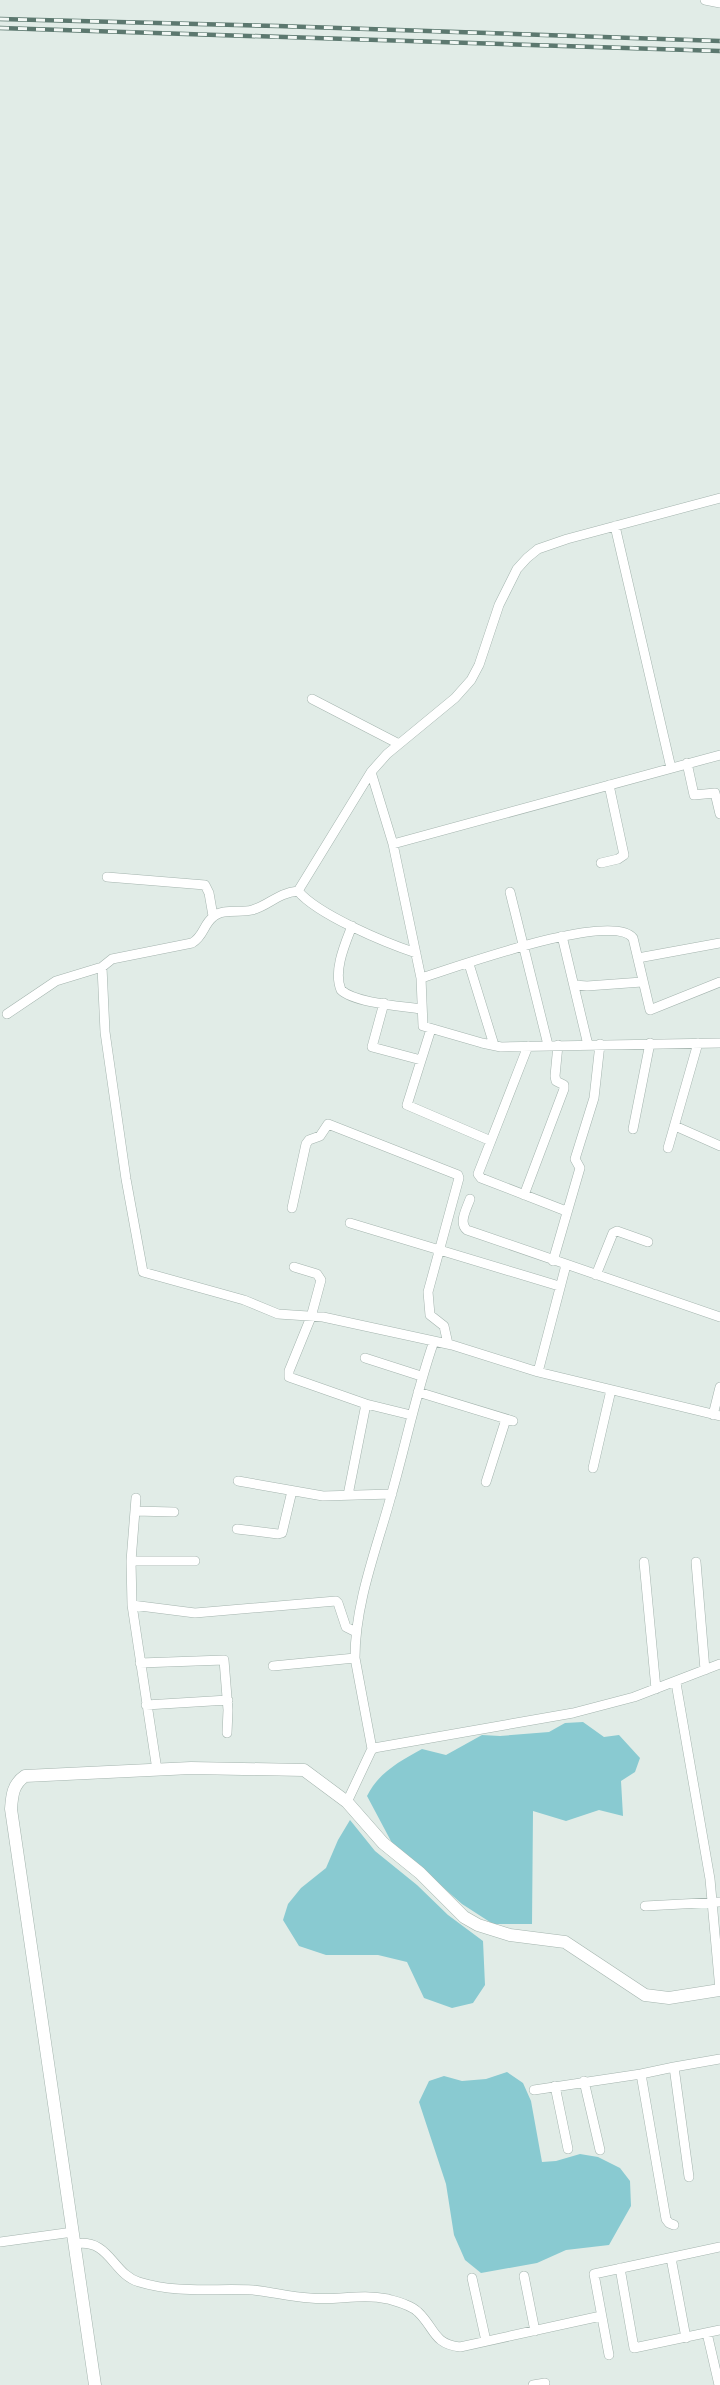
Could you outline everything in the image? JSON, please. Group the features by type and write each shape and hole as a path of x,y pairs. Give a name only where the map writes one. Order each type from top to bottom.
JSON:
{"street":[{"path":"705,0 720,3"},
{"path":"298,891 371,772 399,744 450,702 471,680 479,665 499,605 517,569 527,558 538,549 552,544 720,498"},
{"path":"615,526 671,768"},
{"path":"312,699 399,744"},
{"path":"393,844 720,755"},
{"path":"687,763 694,795 715,793 720,814"},
{"path":"371,772 393,844 416,953 421,978 422,1025 431,1029 494,1046 558,1044 588,1046 600,1044 720,1043"},
{"path":"600,863 618,859 624,855 609,785"},
{"path":"107,877 205,885 209,893 213,916"},
{"path":"7,1014 56,981 102,967 112,959 192,943 199,939 213,916 219,913 252,910 282,893 298,891 330,914 352,926 416,953"},
{"path":"510,892 522,948 548,1045"},
{"path":"352,926 344,946 338,978 341,990 354,996 421,1009"},
{"path":"421,978 562,936 593,930 619,930 633,938 642,982 650,1010 720,982"},
{"path":"562,936 588,1046"},
{"path":"638,958 720,943"},
{"path":"469,964 494,1046"},
{"path":"102,967 105,1032 126,1179 142,1271 244,1300 278,1314 323,1317 448,1344 538,1372 717,1415 720,1387"},
{"path":"574,984 594,986 642,982"},
{"path":"384,1003 372,1047 421,1060"},
{"path":"431,1029 406,1103 408,1107 491,1141"},
{"path":"633,1129 650,1043"},
{"path":"668,1148 698,1043"},
{"path":"524,1195 564,1089 564,1085 556,1081 555,1076 558,1044"},
{"path":"553,1261 566,1211 580,1168 575,1159 594,1098 600,1044"},
{"path":"528,1046 479,1171 479,1177 566,1211"},
{"path":"292,1208 307,1141 318,1138 328,1124 334,1125 458,1175 459,1178 439,1248 427,1302 430,1315 444,1326 448,1344"},
{"path":"675,1126 720,1146"},
{"path":"470,1199 463,1220 464,1228 553,1261 720,1317"},
{"path":"350,1223 439,1248 559,1286"},
{"path":"596,1275 614,1233 617,1231 648,1242"},
{"path":"538,1372 559,1286 566,1265"},
{"path":"294,1267 320,1277 321,1284 311,1317 289,1371 289,1377 366,1404 411,1415"},
{"path":"349,1804 372,1749 355,1658 356,1632 362,1598 392,1494 421,1376 434,1341"},
{"path":"365,1358 421,1376"},
{"path":"593,1468 611,1390"},
{"path":"418,1392 510,1420 486,1482"},
{"path":"348,1495 366,1404"},
{"path":"238,1481 323,1496 392,1494"},
{"path":"238,1529 278,1534 282,1533 292,1491"},
{"path":"136,1498 132,1561 132,1605 157,1770"},
{"path":"135,1511 174,1512"},
{"path":"132,1561 195,1561"},
{"path":"644,1562 656,1689"},
{"path":"696,1562 705,1670"},
{"path":"132,1605 195,1613 336,1601 338,1602 346,1627 356,1632"},
{"path":"273,1666 355,1658"},
{"path":"140,1663 223,1660 228,1700 227,1733"},
{"path":"372,1749 573,1713 676,1683 720,1664"},
{"path":"95,2385 11,1809 13,1792 18,1781 25,1776 36,1774 157,1770 299,1769 314,1776 349,1804 383,1843 420,1873 464,1916 493,1932 565,1942 645,1995 669,1998 720,1990 716,1902 710,1879 676,1683"},
{"path":"146,1705 228,1700"},
{"path":"645,1906 716,1902"},
{"path":"534,2090 584,2081 641,2074 720,2059"},
{"path":"674,2067 689,2177"},
{"path":"641,2074 666,2219 669,2223 674,2225"},
{"path":"584,2081 600,2150"},
{"path":"555,2086 568,2149"},
{"path":"0,2242 73,2232"},
{"path":"75,2244 91,2243 99,2247 134,2281 155,2287 198,2291 252,2290 310,2299 366,2295 411,2307 419,2313 431,2330 444,2344 460,2347 601,2316"},
{"path":"609,2355 593,2275 602,2271 720,2247"},
{"path":"671,2258 686,2338"},
{"path":"620,2268 634,2348 720,2330"},
{"path":"524,2276 535,2331"},
{"path":"472,2278 486,2342"},
{"path":"707,2333 719,2385"},
{"path":"533,2385 545,2383"}],"water":[{"path":"583,1722 604,1737 619,1735 640,1758 635,1772 621,1781 623,1816 599,1810 566,1821 533,1811 532,1924 493,1924 462,1904 392,1843 367,1796 377,1780 390,1768 422,1749 446,1755 482,1735 500,1736 549,1732 565,1723"},
{"path":"350,1820 375,1851 417,1885 448,1915 483,1941 485,1985 473,2003 452,2008 424,1998 407,1962 378,1955 326,1955 299,1946 283,1920 288,1904 301,1888 326,1868 338,1840"},
{"path":"507,2072 523,2083 531,2101 542,2162 556,2161 580,2154 598,2157 620,2168 630,2181 631,2206 609,2245 566,2250 537,2263 481,2273 465,2260 454,2235 446,2184 419,2102 429,2081 444,2076 462,2081 486,2079"}],"railway":[{"path":"0,19 278,26 720,41"},
{"path":"0,28 720,51"}]}
